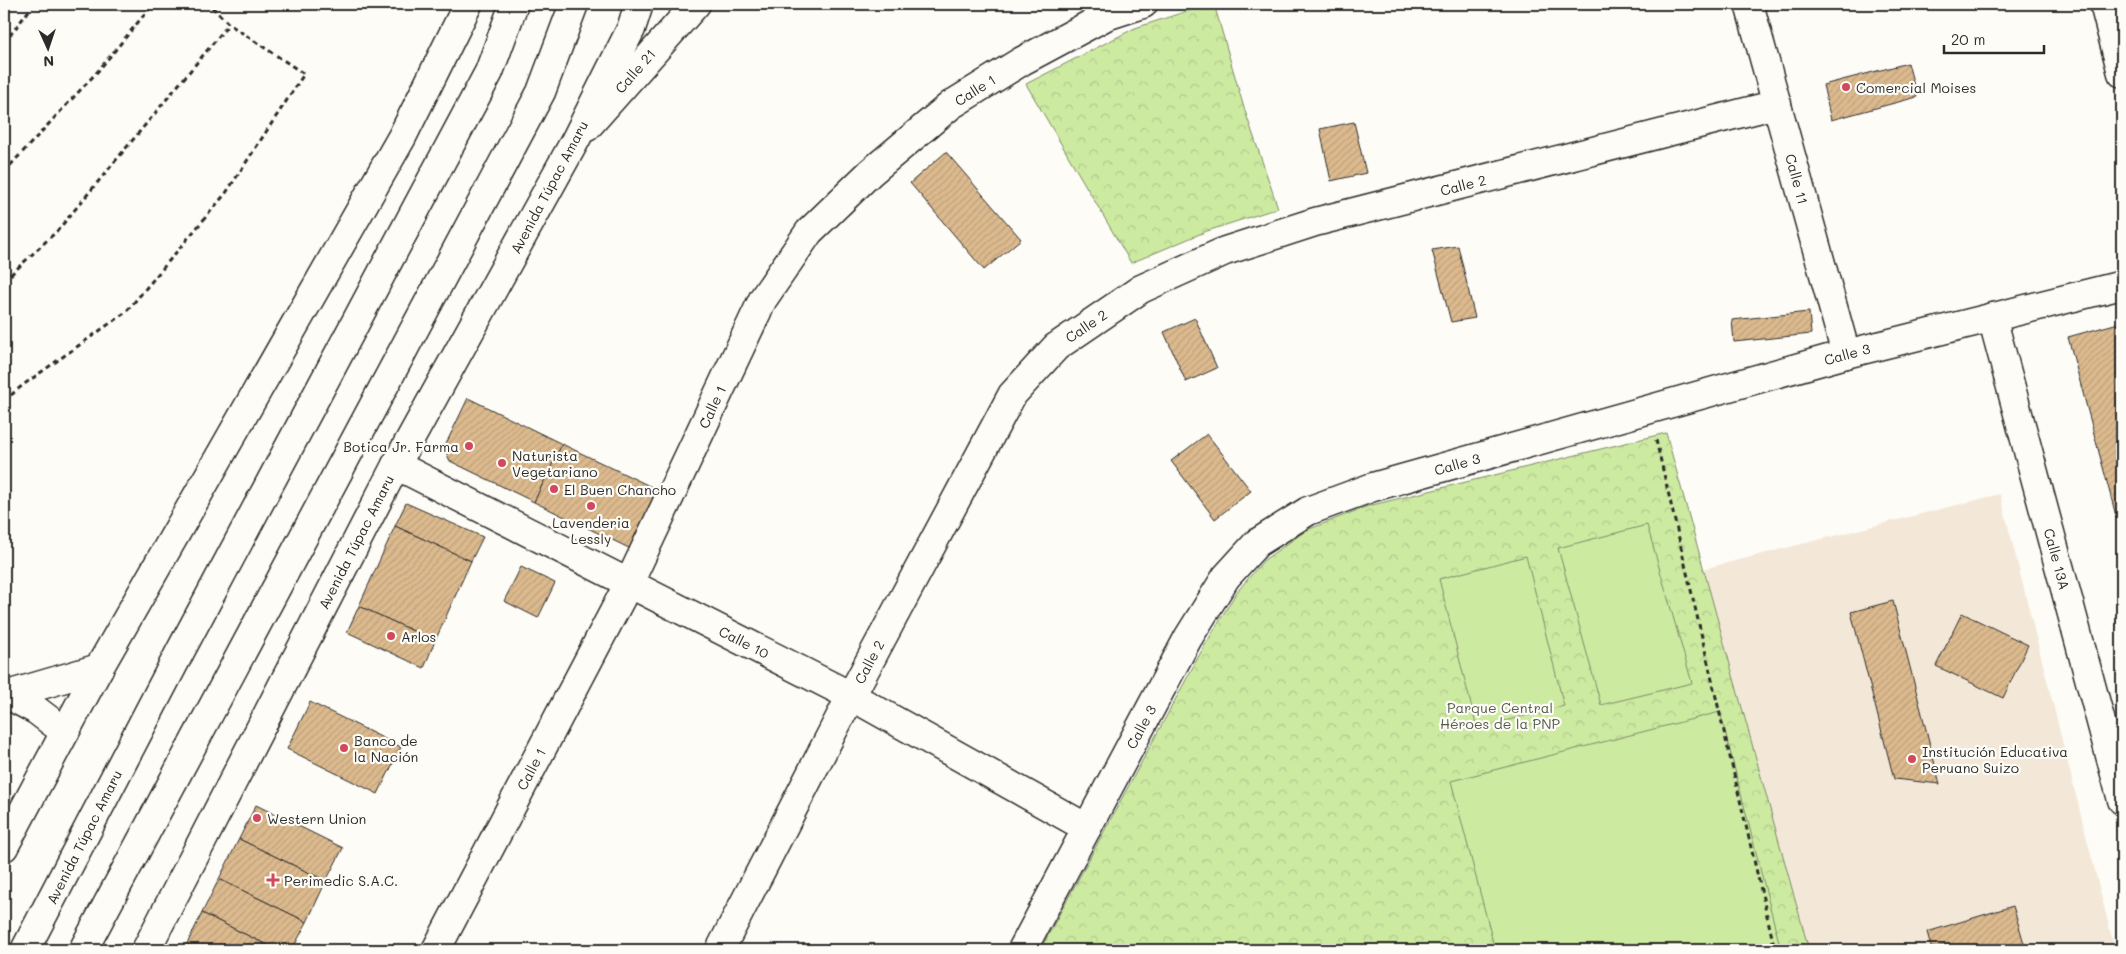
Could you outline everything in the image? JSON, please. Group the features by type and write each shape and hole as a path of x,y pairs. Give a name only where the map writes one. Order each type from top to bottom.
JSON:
{"main road":[{"path":"4,847 100,668 402,137 468,4"},
{"name":"Avenida Túpac Amaru","path":"25,950 182,648 489,72 514,4"},
{"path":"83,950 541,92 574,4"},
{"name":"Avenida Túpac Amaru","path":"146,950 396,465 576,139 631,29 639,4"},
{"name":"Calle 21","path":"576,139 696,4"},
{"name":"Calle 1","path":"436,950 629,583 763,299 809,232 871,172 951,104 1022,60 1106,16 1143,4"},
{"name":"Calle 11","path":"1749,4 1846,354"},
{"path":"2104,4 2122,73"},
{"name":"Calle 2","path":"720,950 851,696 1012,395 1056,347 1141,289 1225,251 1316,222 1777,104"},
{"name":"Calle 3","path":"1022,950 1188,638 1226,577 1257,543 1308,511 1373,487 1846,354 2122,285"},
{"name":"Calle 13A","path":"1992,318 2122,800"},
{"name":"Calle 10","path":"396,465 851,696 1087,828"},
{"path":"6,696 100,668"},
{"path":"6,696 36,710 65,732"}],"path":[{"path":"4,43 34,4"},
{"path":"4,172 98,72 153,4"},
{"path":"4,401 23,385 126,312 226,193 304,74 229,24 209,4"},
{"path":"4,281 58,230 229,24"},
{"path":"1649,409 1775,950"}],"shaded area":[{"name":"Institución Educativa Peruano Suizo","path":"2000,494 2115,950 1809,950 1703,569"}],"green space":[{"path":"1214,4 1244,108 1278,208 1207,231 1131,263 1026,84 1135,28"},
{"name":"Parque Central Héroes de la PNP","path":"1666,433 1809,950 1040,950 1201,652 1236,593 1264,560 1307,530 1368,506"},
{"path":"1647,525 1692,683 1601,705 1558,548"},
{"path":"1526,556 1564,706 1477,728 1439,579"},
{"path":"1720,712 1781,950 1495,950 1451,781"}],"building":[{"path":"1908,63 1917,97 1831,120 1823,85"},
{"path":"1354,122 1366,173 1331,181 1320,129"},
{"path":"946,152 1021,239 984,270 910,183"},
{"path":"1458,246 1475,318 1451,322 1432,250"},
{"path":"1809,312 1811,334 1734,342 1732,320"},
{"path":"1195,318 1217,368 1186,382 1164,332"},
{"path":"2122,322 2122,538 2068,337"},
{"path":"468,398 562,444 534,502 450,461 444,448"},
{"path":"1207,434 1251,491 1215,519 1171,461"},
{"path":"562,444 660,491 631,549 534,502"},
{"path":"406,503 483,537 471,561 395,526"},
{"path":"395,526 471,561 435,641 359,606"},
{"path":"521,567 555,583 538,618 504,601"},
{"path":"1893,601 1940,784 1894,779 1851,612"},
{"name":"Arlos","path":"359,606 435,641 424,668 347,632"},
{"path":"1962,613 2028,645 2003,698 1936,666"},
{"name":"Banco de la Nación","path":"310,702 401,747 378,794 287,749"},
{"path":"256,805 343,848 326,881 239,839"},
{"name":"Perimedic S.A.C.","path":"239,839 326,881 307,922 219,879"},
{"path":"219,879 307,922 292,950 277,950 202,913"},
{"path":"2013,906 2026,950 1932,950 1927,932"},
{"path":"202,913 277,950 184,950"}],"place":[{"name":"Comercial Moises","path":"1846,87"},
{"name":"Botica Jr. Farma","path":"469,446"},
{"name":"Naturista Vegetariano","path":"502,463"},
{"name":"El Buen Chancho","path":"554,489"},
{"name":"Lavenderia Lessly","path":"591,506"},
{"name":"Arlos","path":"391,636"},
{"name":"Banco de la Nación","path":"344,748"},
{"name":"Institución Educativa Peruano Suizo","path":"1912,759"},
{"name":"Western Union","path":"257,818"},
{"name":"Perimedic S.A.C.","path":"273,880"}]}
